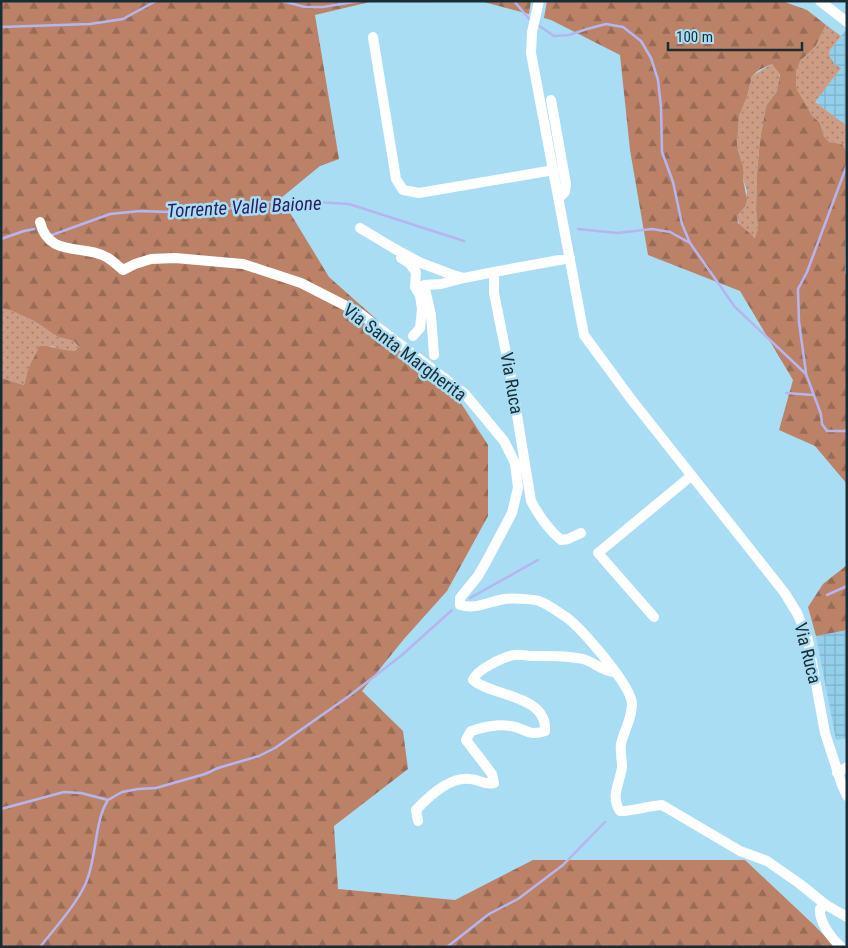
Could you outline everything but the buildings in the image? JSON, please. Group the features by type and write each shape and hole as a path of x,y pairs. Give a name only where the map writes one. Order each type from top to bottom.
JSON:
{"street":[{"name":"Via Ruca","path":"539,1 532,32 531,53 584,335 631,399 798,613 807,635 825,733 847,796"},
{"path":"820,1 847,22"},
{"path":"373,37 396,179 403,190 419,193 554,170"},
{"name":"Via Ruca","path":"551,100 566,184 565,192 559,198"},
{"name":"Via Santa Margherita","path":"40,222 43,232 53,243 70,250 90,252 107,257 123,270 151,259 175,258 243,264 301,283 358,312 465,394 504,441 515,463 518,488 512,513 486,562 460,598 460,605 466,607 477,606 507,598 539,601 567,618 611,664 632,701 632,715 621,744 622,768 614,798 615,804 620,811 632,811 647,806 662,806 740,851 767,861 826,905"},
{"path":"360,228 421,263 453,276 464,278"},
{"path":"384,242 397,255 409,263 416,272 415,287 420,295 422,309 420,328 413,336"},
{"path":"434,355 431,315 424,285 441,284 570,258"},
{"name":"Via Ruca","path":"494,272 494,293 512,378 531,501 538,515 561,540 568,539 581,532"},
{"path":"654,616 598,553 691,476"},
{"path":"418,821 416,810 443,787 459,780 470,779 488,784 494,783 492,774 466,740 471,730 491,725 513,726 527,733 545,731 546,724 531,704 502,692 478,685 473,680 474,675 504,658 515,655 568,656 586,660 608,672 614,672"},
{"path":"838,773 847,767"},
{"path":"841,947 823,923 820,909 826,905 847,917"}],"shaded area":[{"path":"826,25 841,36 830,50 829,55 835,65 841,68 815,102 847,126 847,152 842,144 829,142 824,136 820,123 812,117 796,89 796,71 801,60 815,47"},
{"path":"845,31 847,32 847,126 815,102 840,69 829,55 830,50"},
{"path":"772,64 780,73 777,91 766,106 760,140 757,173 756,210 758,229 756,238 743,229 737,216 745,207 747,191 743,179 743,166 737,147 739,116 747,97 752,76"},
{"path":"1,308 34,321 58,337 74,341 79,347 75,351 63,351 51,346 28,369 24,385 1,378"},
{"path":"847,630 847,738 836,740 816,636"}],"green space":[{"path":"1,1 374,1 315,15 339,159 320,166 281,198 329,277 448,383 488,445 488,516 447,591 404,639 362,691 403,731 408,769 334,826 338,889 455,900 533,860 745,860 835,947 1,947 1,378 24,385 28,369 40,346 75,351 79,347 74,341 58,337 34,321 1,308"},
{"path":"480,1 531,1 529,14"},
{"path":"547,1 782,1 807,10 826,25 815,47 801,60 796,71 796,88 812,116 820,123 824,136 829,142 842,144 847,152 845,274 847,274 847,484 815,446 779,430 793,380 740,291 648,255 630,150 620,55 544,18","holes":["772,64 780,74 777,91 766,106 760,140 756,210 758,229 755,238 738,223 737,216 745,207 747,200 743,179 743,166 737,147 739,116 747,97 752,76 759,70"]},
{"path":"847,565 847,630 816,636 808,607 823,584"}],"waterway":[{"path":"1,27 90,24 123,19 156,1"},
{"path":"282,1 305,7 323,7 360,1"},
{"path":"399,1 430,1"},
{"path":"514,1 531,21"},
{"path":"538,25 554,36 569,35 606,24 623,27 641,41 651,58 658,80 662,152 673,182 682,224 690,243 735,307 806,374 821,414 822,424 827,431 845,431 847,429"},
{"path":"798,289 807,272 847,165"},
{"name":"Torrente Valle Baione","path":"52,235 110,214 140,211 199,213 270,202 300,201 349,204 464,241"},
{"name":"Torrente Valle Baione","path":"1,239 34,229"},
{"name":"Torrente Valle Baione","path":"578,229 617,233 652,229 670,232 690,243"},
{"path":"798,290 799,322 806,373"},
{"path":"786,393 813,395"},
{"path":"470,598 538,560"},
{"path":"827,595 847,586"},
{"path":"1,809 64,792 81,793 108,800 122,792 156,788 259,756 275,748 349,696 402,655 452,610"},
{"path":"40,947 70,909 85,885 92,864 100,819 108,800"},
{"path":"447,947 489,914 518,899 563,865 605,822"}]}
